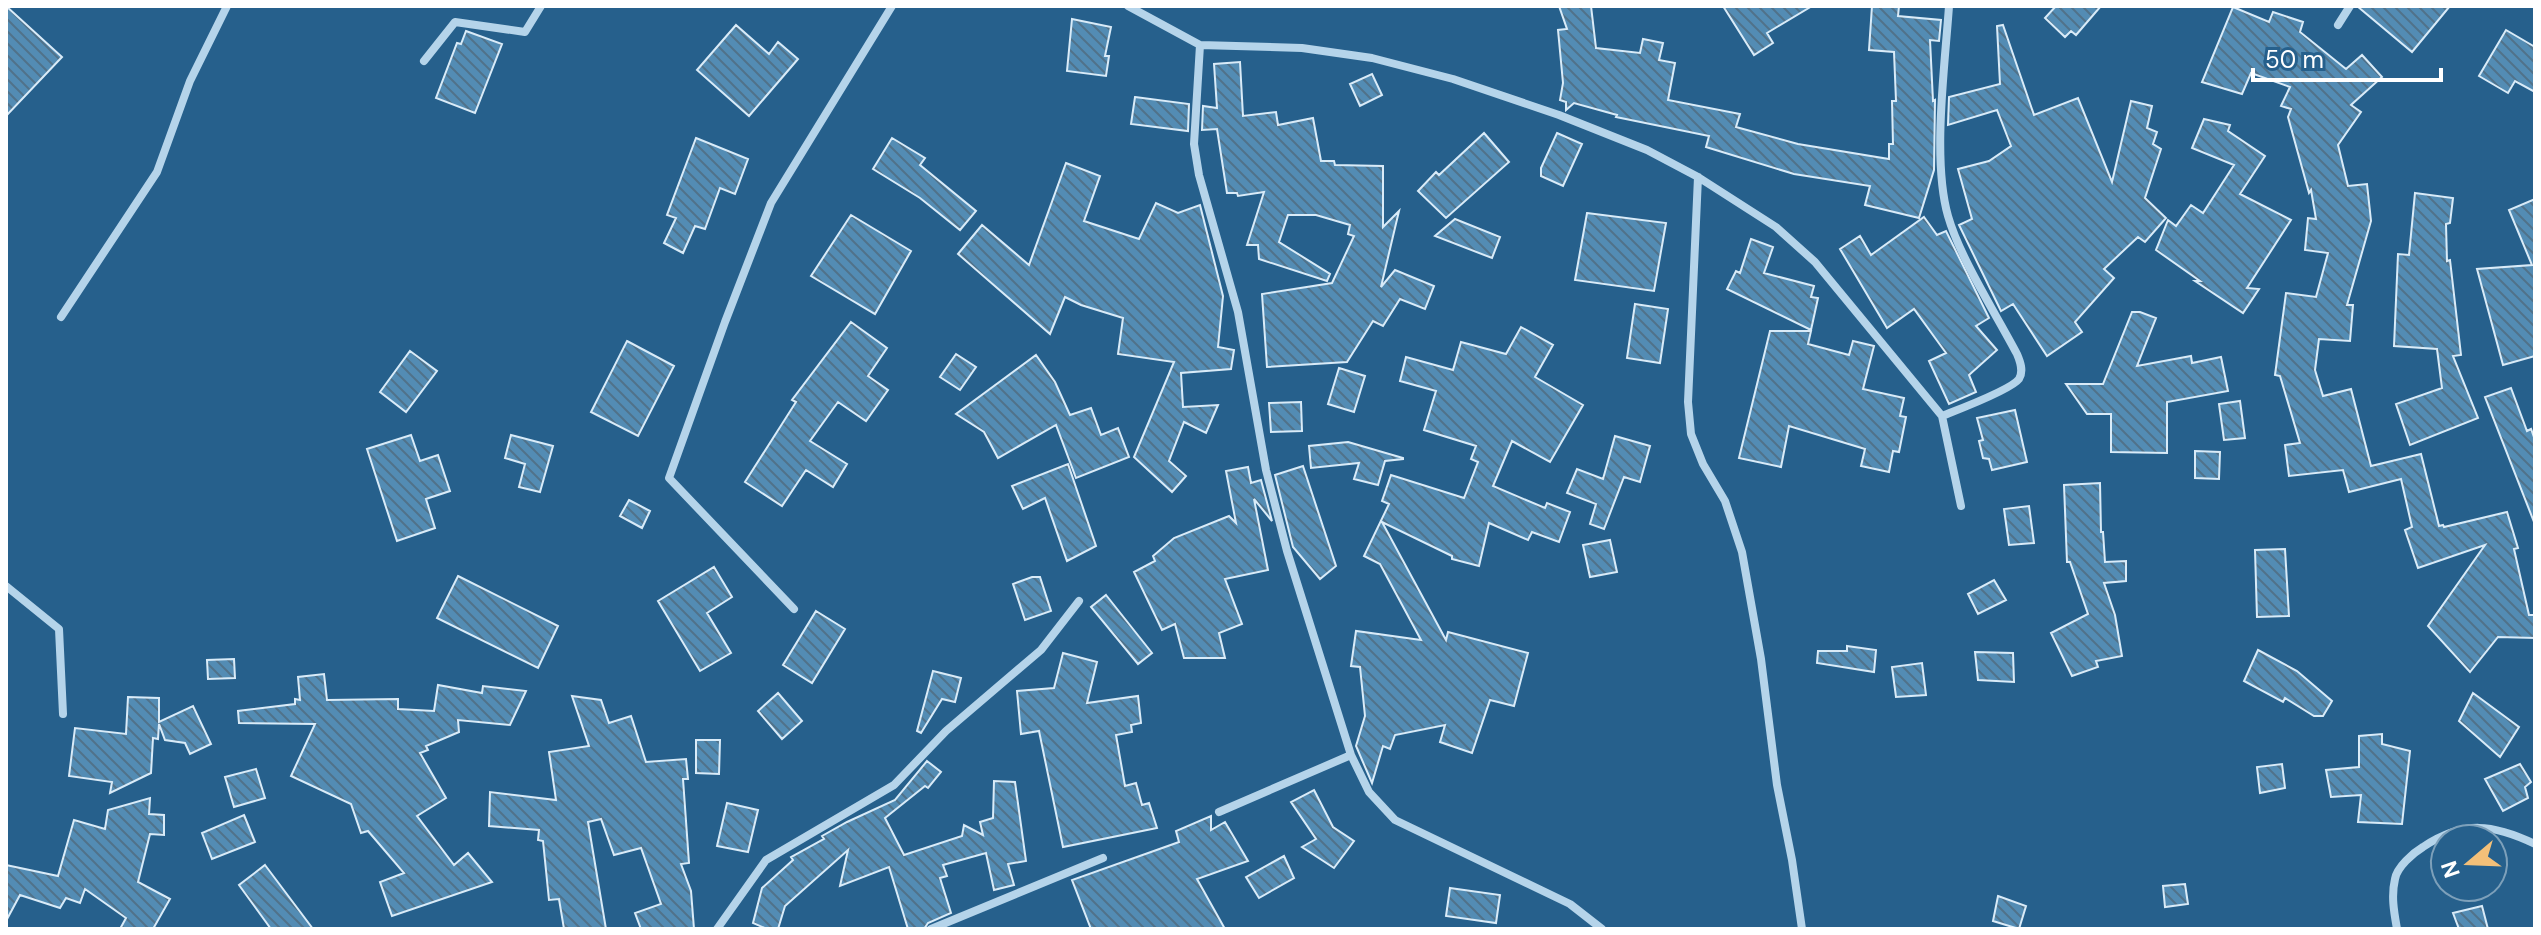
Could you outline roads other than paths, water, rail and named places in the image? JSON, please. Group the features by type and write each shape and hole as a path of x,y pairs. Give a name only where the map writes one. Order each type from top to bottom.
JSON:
{"street":[{"path":"61,317 157,172 190,81 227,6"},
{"path":"424,61 455,22 525,32 541,6"},
{"path":"794,609 669,478 771,203 890,6"},
{"path":"1128,6 1200,45 1302,48 1372,58 1453,79 1574,120 1647,150 1698,177 1776,227 1815,262 1942,416 1961,506"},
{"path":"1942,416 2006,388 2019,379 2022,368 1948,215 1941,168 1949,6"},
{"path":"2338,25 2350,6"},
{"path":"1200,45 1194,144 1199,175 1238,312 1266,470 1287,551 1351,755 1369,792 1395,820 1570,904 1602,929"},
{"path":"1698,177 1688,402 1691,434 1703,464 1725,501 1742,552 1802,929"},
{"path":"6,586 59,629 63,714"},
{"path":"717,929 766,860 894,785 946,731 1041,650 1079,601"},
{"path":"1219,812 1351,755"},
{"path":"2397,929 2393,905 2395,875 2414,853 2442,834 2472,827 2504,830 2535,844"},
{"path":"931,929 1103,858"}]}
